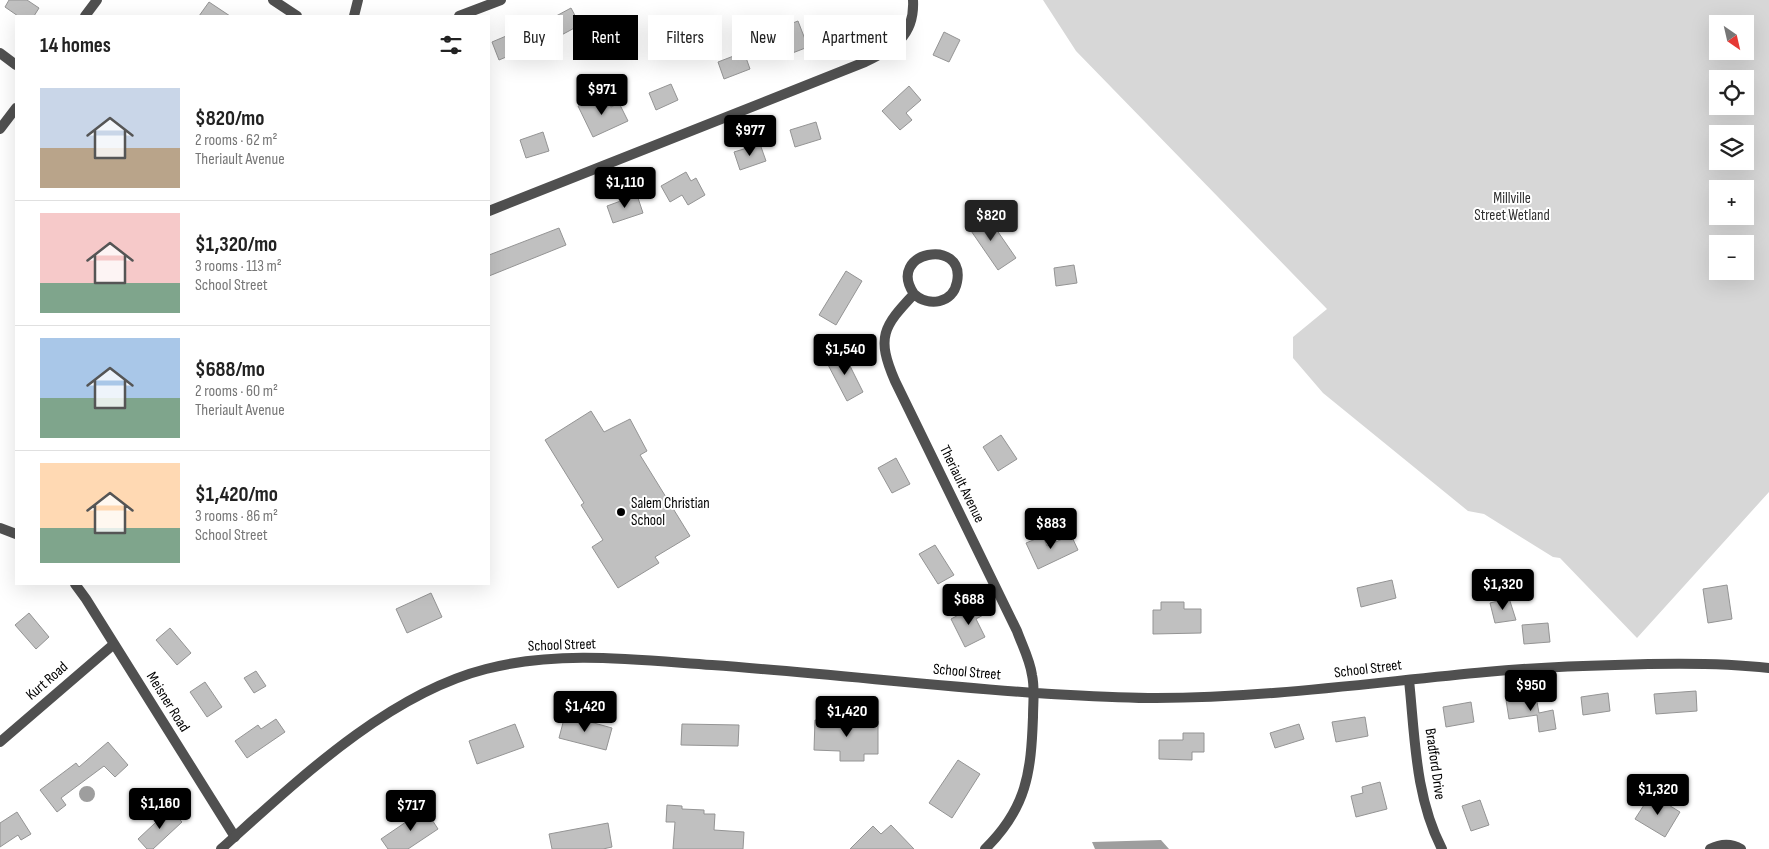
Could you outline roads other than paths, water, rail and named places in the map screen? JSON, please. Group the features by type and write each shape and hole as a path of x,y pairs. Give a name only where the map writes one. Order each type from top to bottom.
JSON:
{"street":[{"path":"86,15 97,0"},
{"path":"273,0 296,15"},
{"path":"354,15 358,0"},
{"path":"462,15 501,0"},
{"path":"490,211 865,62 895,45 907,31 914,15 913,0"},
{"path":"0,53 15,64"},
{"path":"0,129 15,109"},
{"path":"938,254 947,258 954,265 957,274 956,284 948,297 933,302 922,300 914,294 909,285 908,274 912,265 920,257 938,254"},
{"name":"Theriault Avenue","path":"914,294 892,318 887,327 884,349 888,364 1016,631 1032,673 1032,754 1024,790 1017,807 1005,826 985,849"},
{"path":"0,528 15,534"},
{"name":"Meisner Road","path":"76,585 235,837"},
{"name":"Kurt Road","path":"0,742 114,644"},
{"name":"School Street","path":"221,849 326,759 405,702 458,677 515,663 586,658 636,660 781,670 960,688 1108,698 1229,697 1281,694 1558,667 1697,664 1769,668"},
{"name":"Bradford Drive","path":"1410,680 1418,771 1425,805 1442,849"},
{"path":"1710,849 1716,846 1727,845 1741,849"}],"place":[{"name":"Salem Christian School","path":"621,512"}],"park label":[{"name":"Millville Street Wetland","path":"1512,206"}]}
